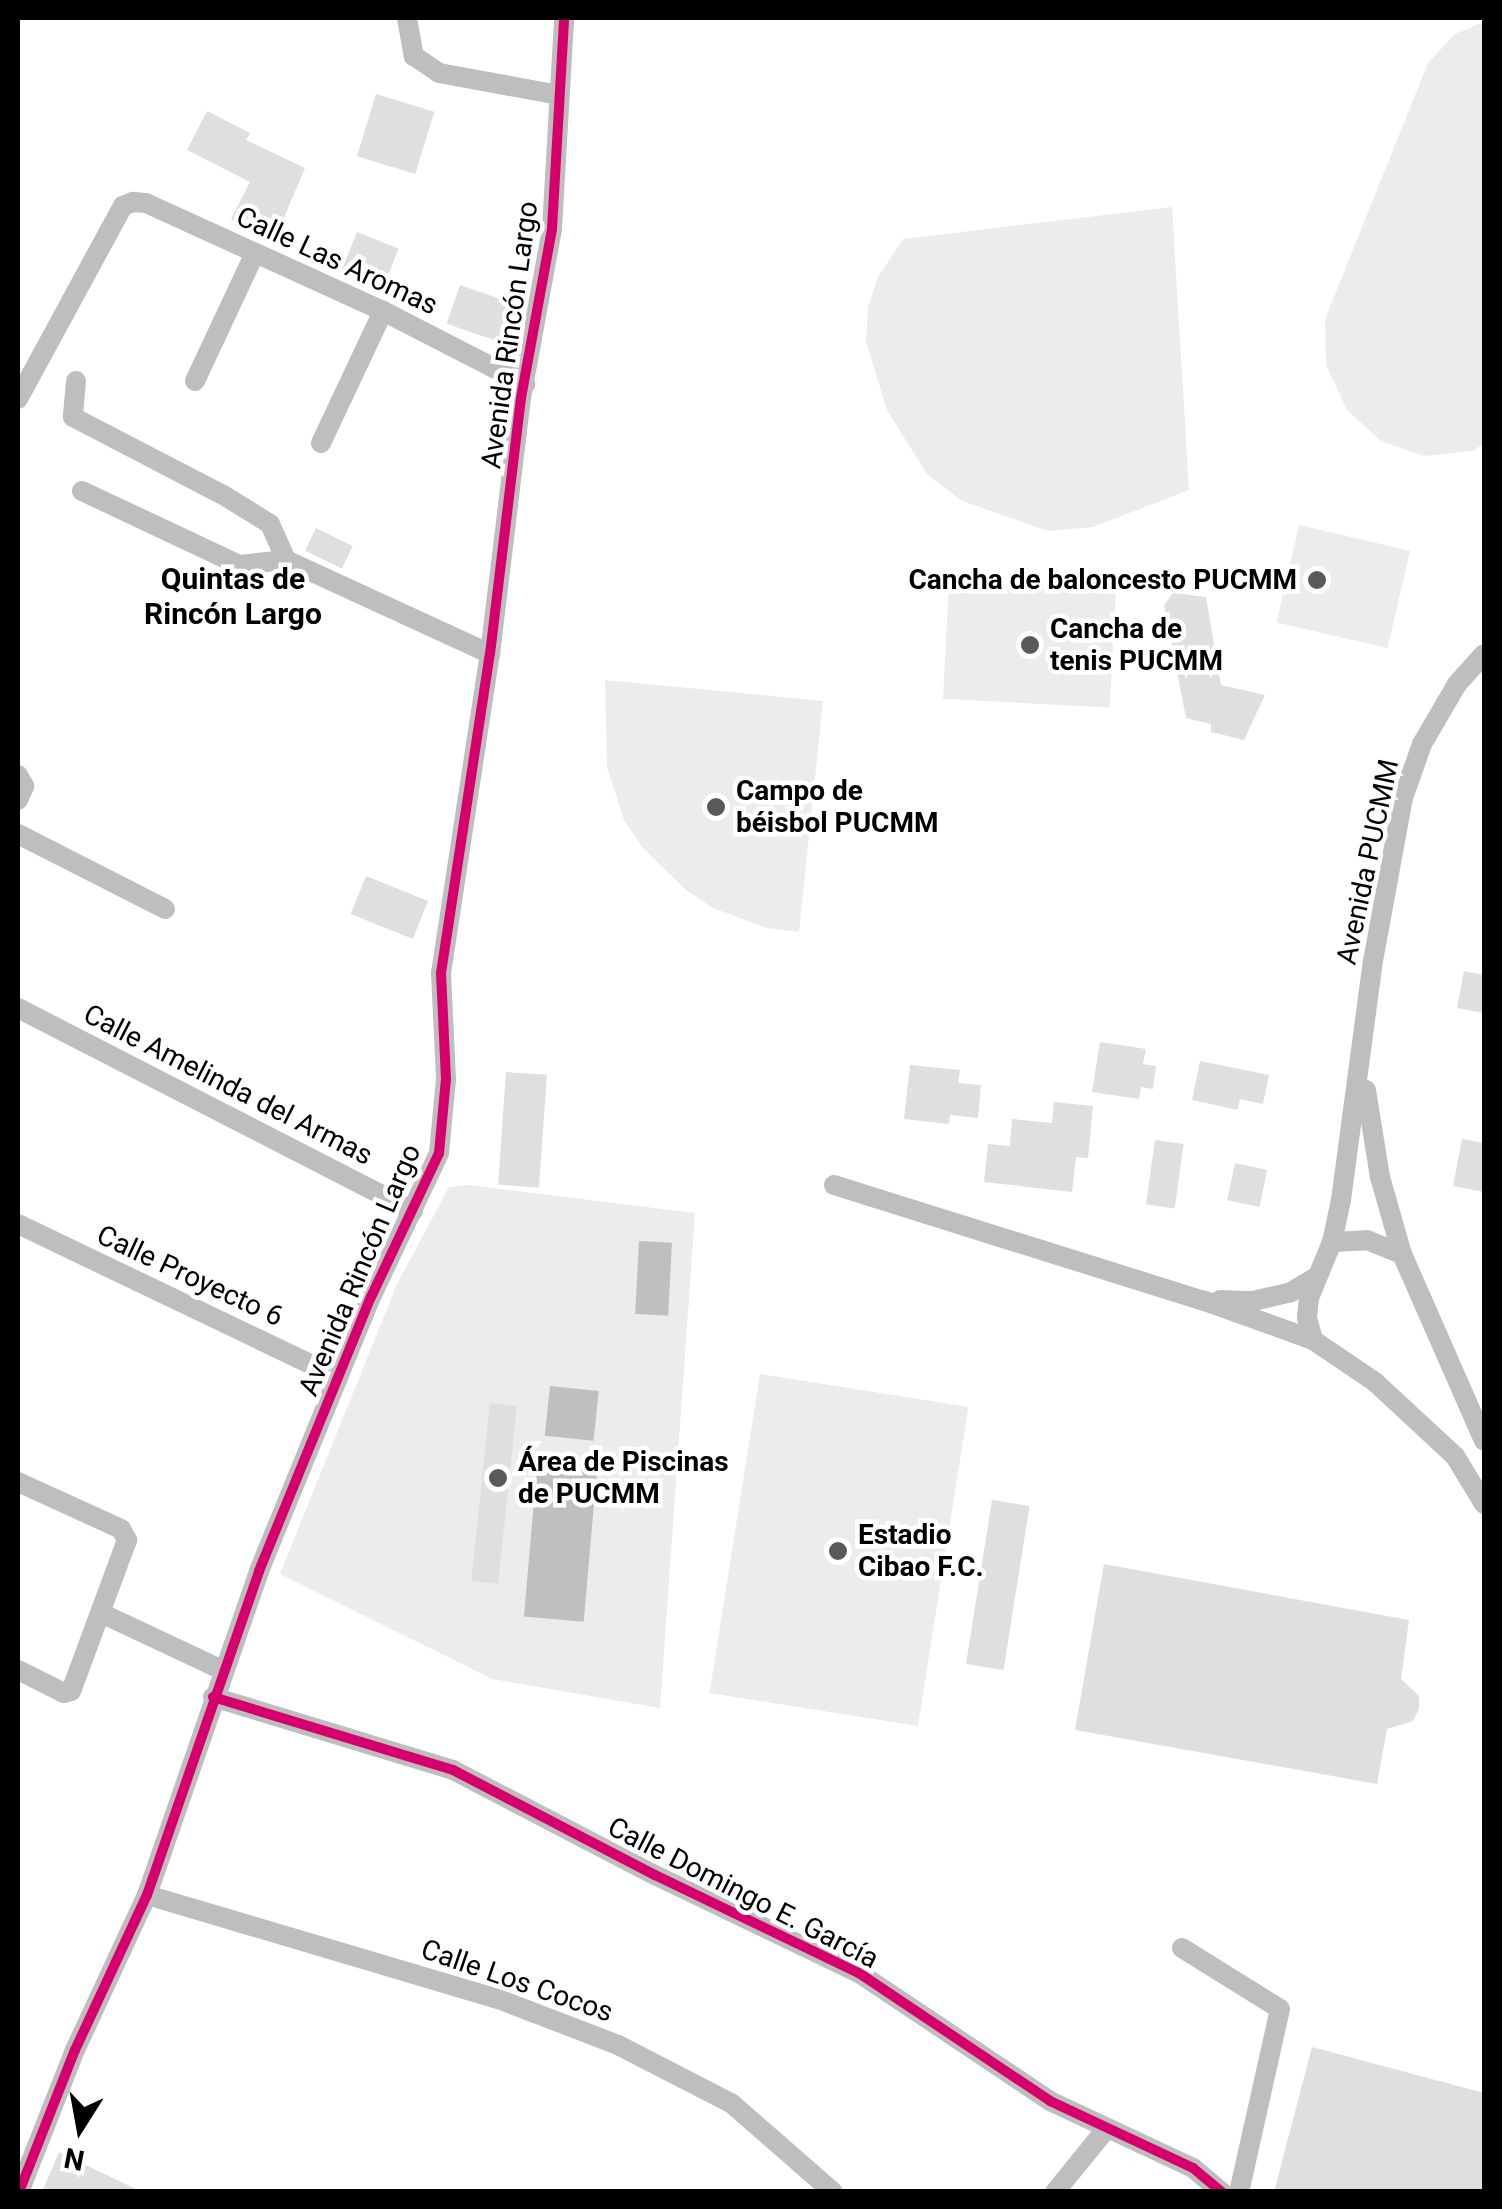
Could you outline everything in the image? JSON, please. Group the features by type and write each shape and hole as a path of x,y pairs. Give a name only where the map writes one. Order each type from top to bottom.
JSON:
{"street":[{"path":"406,18 414,56 439,73 559,94"},
{"name":"Avenida Rincón Largo","path":"19,2192 75,2050 147,1895 222,1670 338,1377 439,1153 446,1079 441,973 490,654 524,384 552,228 564,18"},
{"name":"Calle Las Aromas","path":"18,399 122,206 146,204 383,311 524,384"},
{"path":"195,381 255,252"},
{"path":"321,443 383,311"},
{"path":"76,380 74,418 226,496 270,524 286,560"},
{"path":"82,491 239,565 286,560 490,654"},
{"name":"Avenida PUCMM","path":"1313,1340 1307,1317 1332,1242 1373,961 1403,798 1422,744 1456,684 1484,654"},
{"path":"18,776 24,786 18,800"},
{"path":"18,834 166,909"},
{"name":"Calle Amelinda del Armas","path":"18,1008 413,1212"},
{"name":"Avenida PUCMM","path":"1364,1043 1368,1122 1402,1254 1484,1441"},
{"path":"834,1184 1202,1300 1313,1340 1375,1382 1455,1456 1484,1504"},
{"name":"Calle Proyecto 6","path":"18,1224 338,1377"},
{"path":"1332,1242 1367,1240 1402,1254"},
{"path":"1202,1300 1253,1301 1292,1292 1318,1276"},
{"path":"18,1482 121,1529 127,1540 70,1691 64,1693 18,1670"},
{"path":"101,1612 222,1670"},
{"name":"Calle Domingo E. García","path":"213,1697 453,1770 655,1876 859,1973 1050,2102 1193,2168 1222,2192"},
{"name":"Calle Los Cocos","path":"147,1895 501,2000 618,2045 731,2102 823,2188"},
{"path":"1182,1948 1280,2009 1239,2192"},
{"path":"1056,2192 1107,2128"}],"shaded area":[{"path":"1484,22 1484,444 1472,451 1424,456 1381,441 1347,410 1326,365 1325,319 1428,63 1455,34"},
{"path":"1172,207 1189,490 1093,527 1048,531 962,501 927,474 887,410 866,342 868,307 878,277 903,239"},
{"path":"1299,525 1410,551 1388,648 1277,622"},
{"name":"Cancha de tenis PUCMM","path":"949,584 1116,593 1110,708 943,699"},
{"name":"Campo de béisbol PUCMM","path":"605,680 823,701 799,932 767,928 713,908 686,890 642,847 624,820 607,767"},
{"name":"Área de Piscinas de PUCMM","path":"469,1185 695,1213 660,1708 492,1679 280,1574 397,1284 449,1187"},
{"path":"639,1241 672,1243 668,1316 635,1314"},
{"name":"Estadio Cibao F.C.","path":"760,1374 968,1407 918,1726 709,1693"},
{"path":"550,1386 599,1391 594,1441 545,1436"},
{"path":"537,1467 597,1472 584,1622 524,1616"}],"building":[{"path":"376,94 434,112 415,174 357,156"},
{"path":"207,111 250,133 246,140 305,168 274,241 231,219 250,182 187,150"},
{"path":"357,232 399,249 383,288 341,271"},
{"path":"460,285 514,304 501,342 447,324"},
{"path":"316,528 353,546 342,568 305,550"},
{"path":"1173,593 1206,597 1221,685 1265,695 1244,740 1211,732 1211,724 1186,718 1164,605"},
{"path":"366,876 428,901 413,939 351,914"},
{"path":"1464,971 1484,975 1484,1013 1457,1008"},
{"path":"1100,1042 1146,1049 1143,1064 1156,1066 1153,1089 1141,1087 1139,1099 1092,1092"},
{"path":"1200,1061 1269,1075 1263,1104 1240,1099 1238,1110 1192,1100"},
{"path":"910,1065 960,1070 958,1083 981,1085 978,1118 950,1115 949,1124 904,1119"},
{"path":"506,1072 547,1075 539,1188 498,1185"},
{"path":"1054,1102 1093,1106 1088,1158 1076,1157 1072,1192 984,1182 988,1144 1010,1146 1012,1119 1052,1123"},
{"path":"1462,1139 1484,1143 1484,1192 1453,1186"},
{"path":"1155,1140 1184,1144 1175,1208 1146,1204"},
{"path":"1235,1163 1267,1170 1259,1207 1227,1200"},
{"path":"490,1403 517,1406 498,1584 471,1581"},
{"path":"992,1500 1030,1506 1004,1670 966,1664"},
{"path":"1104,1564 1409,1620 1401,1679 1419,1696 1419,1709 1413,1721 1387,1729 1377,1784 1075,1730"},
{"path":"1312,2047 1484,2093 1484,2192 1274,2192"},
{"path":"59,2152 142,2192 42,2192"}],"cycle path":[{"path":"19,2192 75,2050 147,1895 259,1571 371,1297 439,1153 446,1079 441,973 490,654 521,398 552,229 564,18"},
{"path":"213,1697 453,1770 655,1875 859,1973 1050,2101 1193,2168 1222,2192"}],"place":[{"name":"Cancha de baloncesto PUCMM","path":"1317,580"},
{"name":"Cancha de tenis PUCMM","path":"1030,645"},
{"name":"Campo de béisbol PUCMM","path":"716,807"},
{"name":"Área de Piscinas de PUCMM","path":"498,1478"},
{"name":"Estadio Cibao F.C.","path":"838,1551"}],"district":[{"name":"Quintas de Rincón Largo","path":"233,596"}]}
